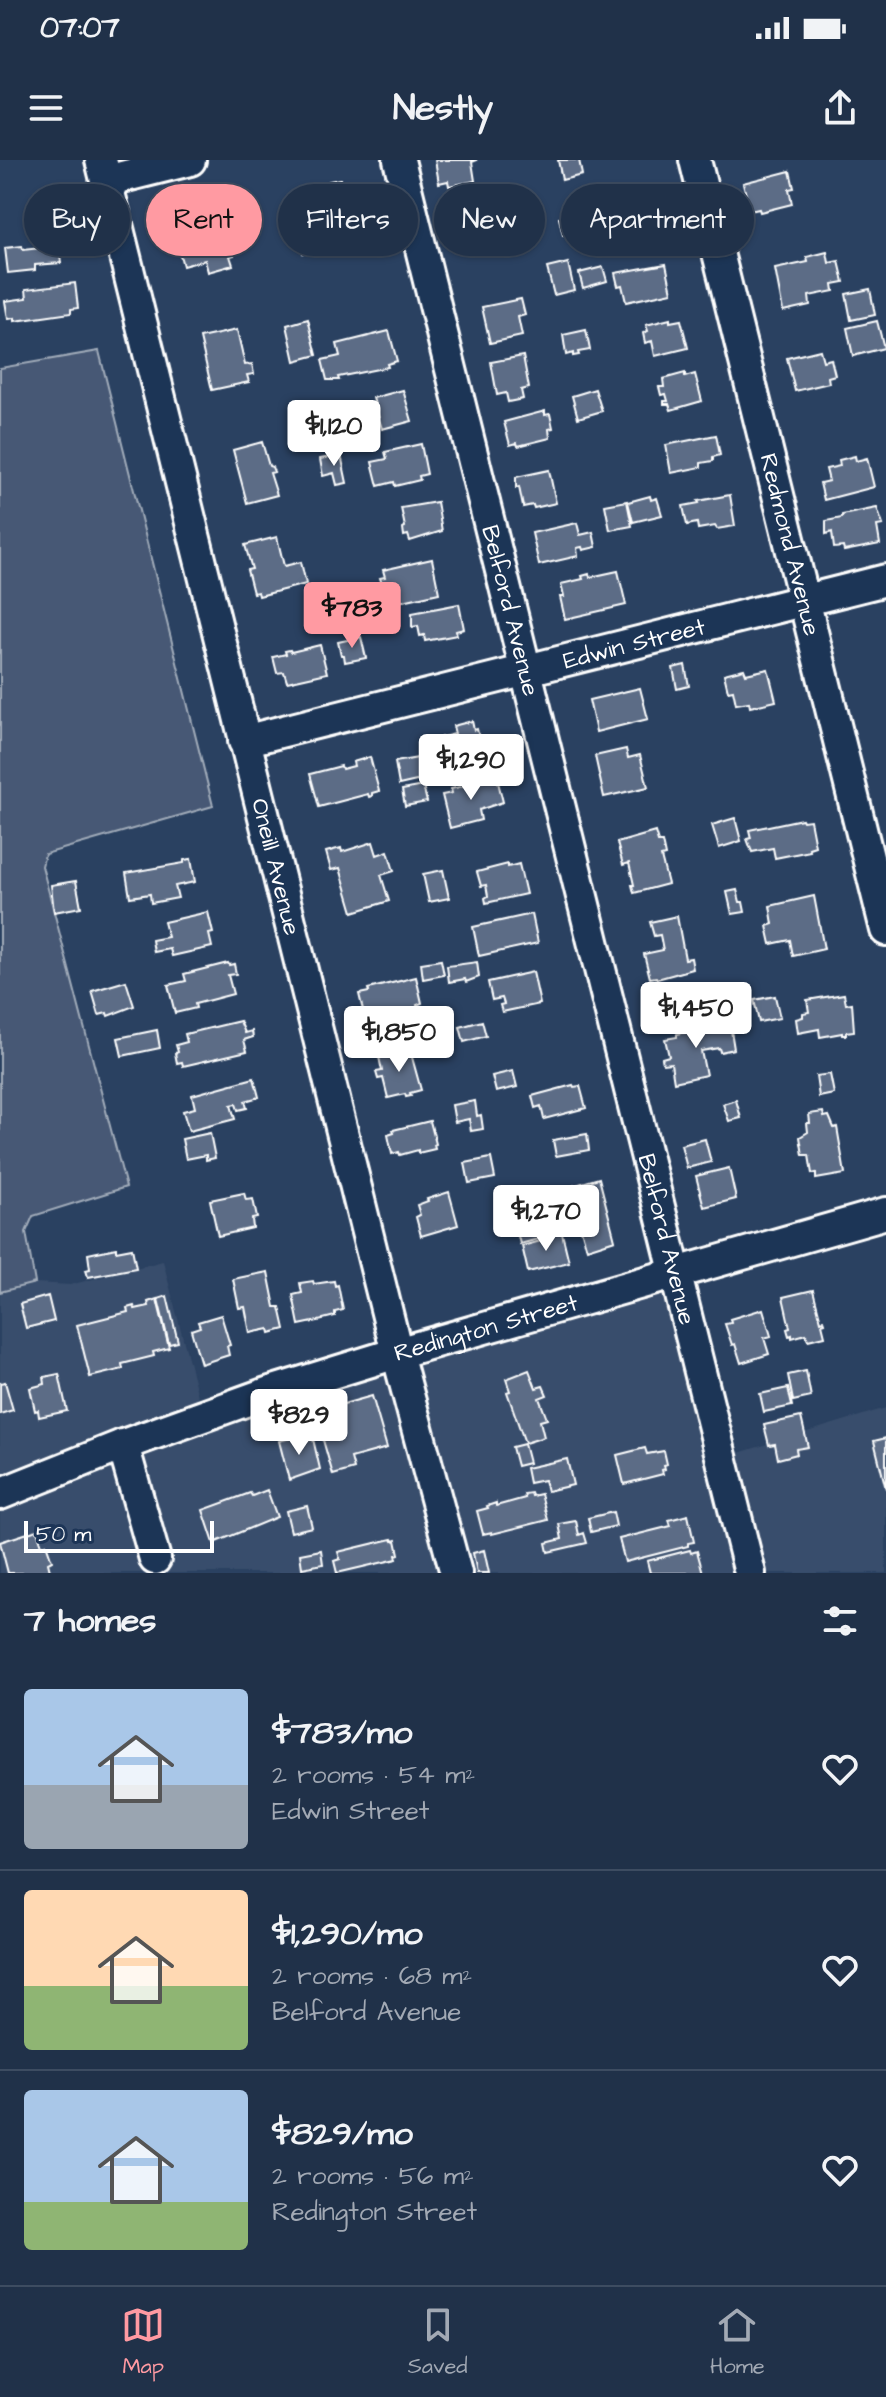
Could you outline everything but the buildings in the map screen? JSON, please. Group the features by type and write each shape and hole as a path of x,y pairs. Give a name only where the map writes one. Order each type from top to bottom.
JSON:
{"street":[{"path":"104,170 190,160"},
{"name":"Belford Avenue","path":"399,160 750,1573"},
{"name":"Redmond Avenue","path":"695,160 886,930"},
{"name":"Oneill Avenue","path":"104,170 397,1353 456,1573"},
{"name":"Edwin Street","path":"244,741 886,580"},
{"name":"Redington Street","path":"0,1494 267,1393 886,1213"},
{"path":"123,1445 155,1559"}],"shaded area":[{"path":"99,351 213,806 45,854 42,866 126,1187 33,1216 26,1232 35,1283 0,1292 0,368"},
{"path":"163,1261 203,1416 675,1272 722,1458 886,1408 886,1573 0,1573 0,1292 35,1283 70,1285"}]}
